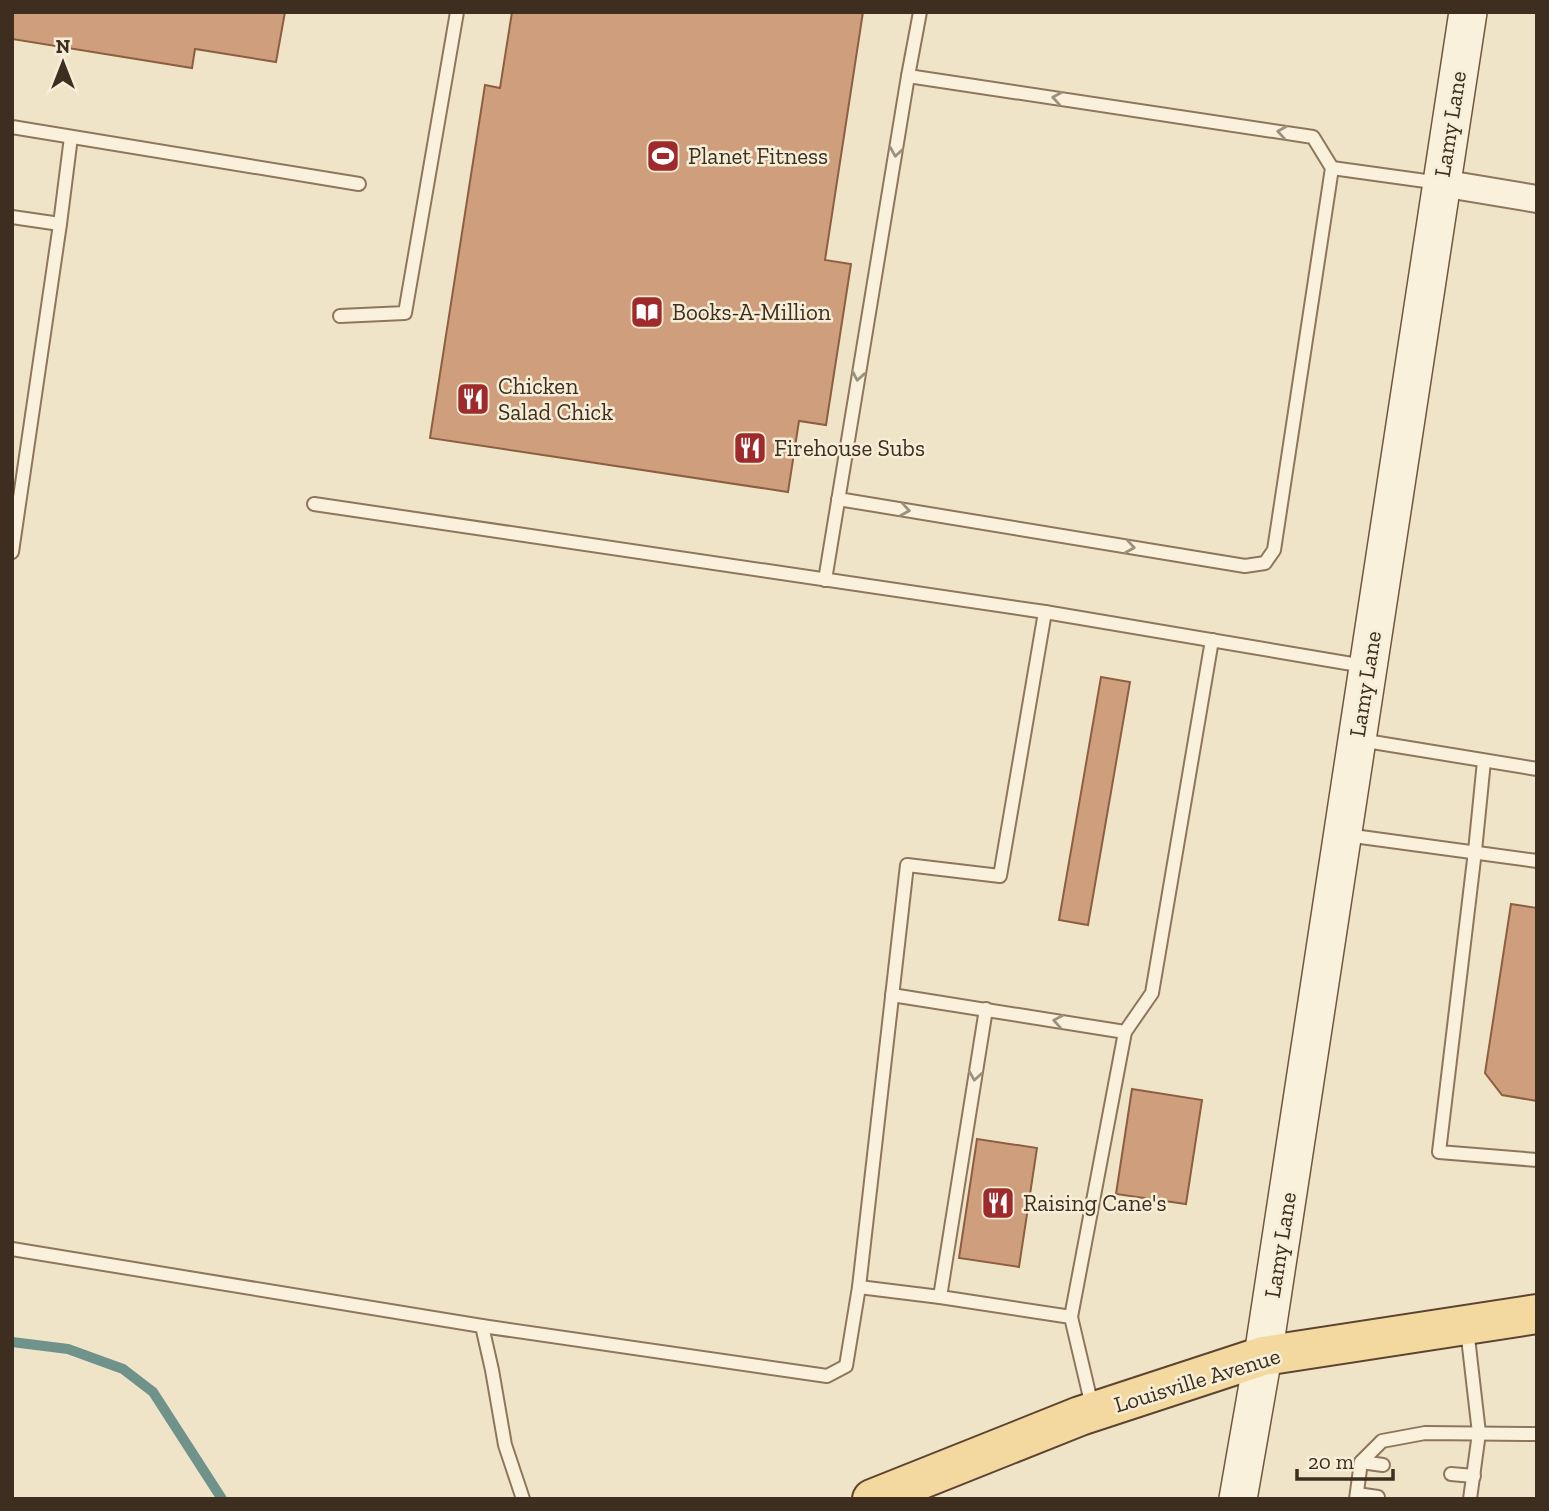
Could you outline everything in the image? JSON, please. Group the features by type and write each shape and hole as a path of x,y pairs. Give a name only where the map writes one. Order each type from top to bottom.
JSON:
{"main road":[{"name":"Louisville Avenue","path":"872,1499 1093,1411 1263,1356 1537,1314"}],"street":[{"name":"Lamy Lane","path":"1238,1499 1263,1356 1468,12"},
{"path":"1441,183 1537,199"}],"lane":[{"path":"340,316 405,313 457,12"},
{"path":"825,580 920,12"},
{"path":"838,499 1245,566 1265,563 1274,550 1332,168 1313,137 908,76"},
{"path":"12,127 359,184"},
{"path":"12,552 71,137"},
{"path":"1332,168 1441,183"},
{"path":"12,217 60,224"},
{"path":"314,505 1045,612 1367,667"},
{"path":"12,1248 482,1326 827,1376 846,1366 859,1287 907,865 1000,876 1045,612"},
{"path":"1093,1411 1071,1317 1125,1032 1152,993 1212,640"},
{"path":"1356,740 1537,769"},
{"path":"1484,761 1438,1152 1537,1160"},
{"path":"1342,834 1537,861"},
{"path":"892,995 1125,1032"},
{"path":"940,1297 986,1009"},
{"path":"859,1287 1071,1317"},
{"path":"1467,1325 1479,1433 1471,1499"},
{"path":"482,1326 505,1445 523,1499"},
{"path":"1378,1497 1357,1496 1361,1462 1382,1441 1425,1433 1537,1434"},
{"path":"1361,1462 1382,1465"},
{"path":"1451,1474 1474,1476"}],"building":[{"path":"12,12 285,12 276,62 195,49 192,68 12,39"},
{"path":"512,12 863,12 825,260 851,264 826,425 799,421 788,492 430,438 485,85 500,88"},
{"path":"1101,677 1130,682 1088,925 1059,920"},
{"path":"1511,904 1537,908 1537,1101 1502,1095 1485,1073"},
{"path":"1132,1089 1202,1100 1186,1204 1116,1194"},
{"name":"Raising Cane's","path":"977,1139 1037,1148 1019,1267 959,1258"}],"waterway":[{"path":"12,1342 68,1349 123,1369 153,1392 222,1499"}],"place":[{"name":"Planet Fitness","path":"663,156"},
{"name":"Books-A-Million","path":"647,312"},
{"name":"Chicken Salad Chick","path":"473,399"},
{"name":"Firehouse Subs","path":"750,448"},
{"name":"Raising Cane's","path":"998,1203"}]}
